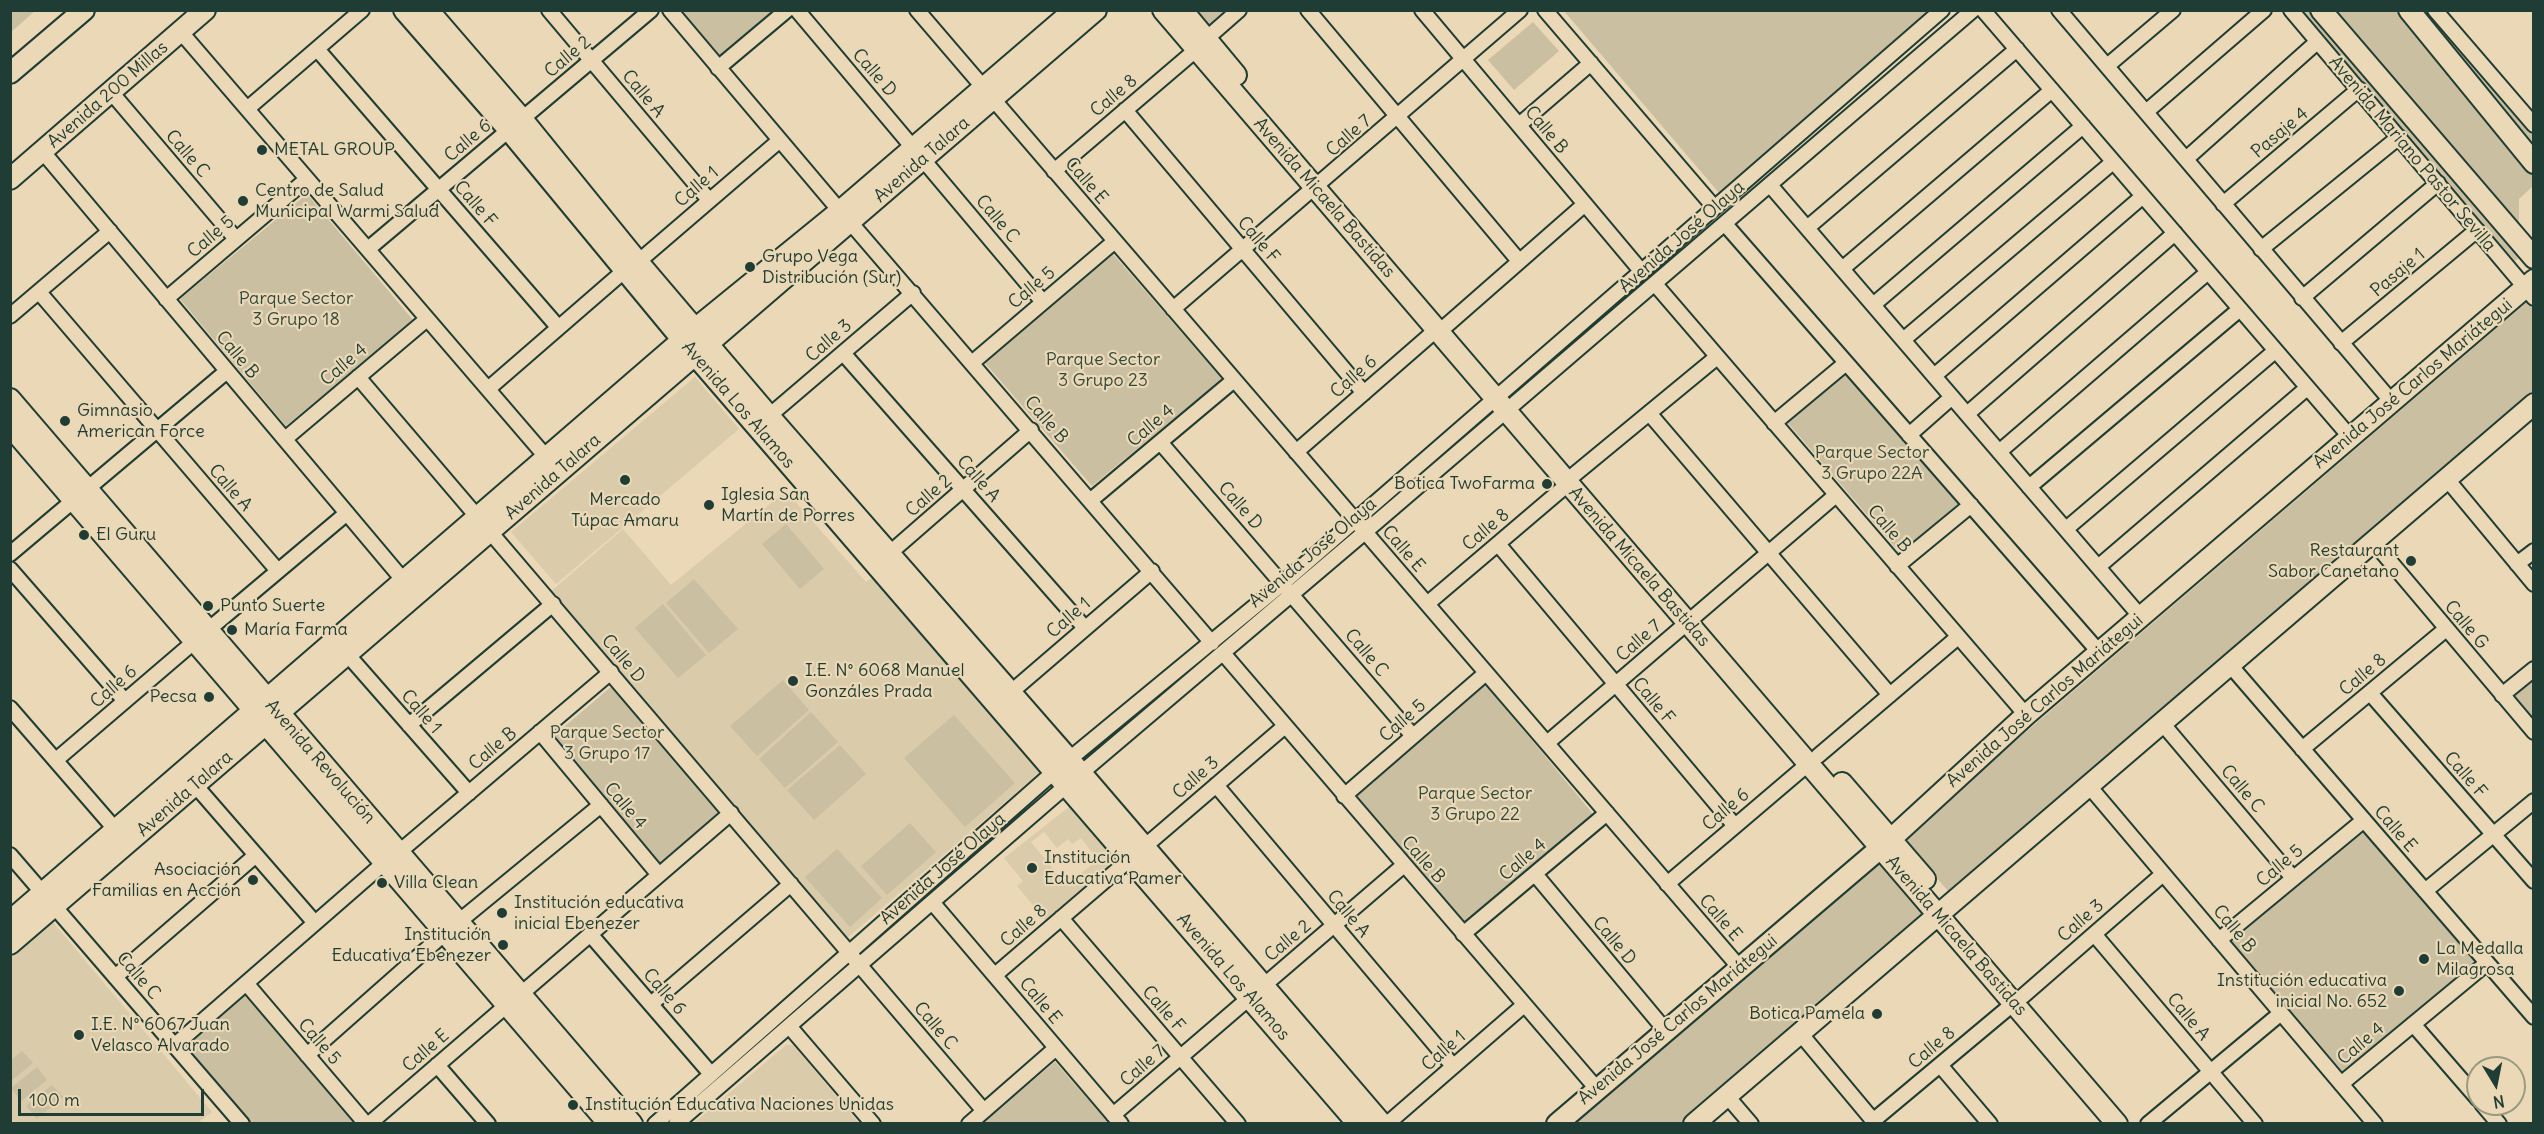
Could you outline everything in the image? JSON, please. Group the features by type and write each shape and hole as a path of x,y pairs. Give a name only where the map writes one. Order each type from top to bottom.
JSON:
{"street":[{"path":"10,73 84,10"},
{"name":"Avenida 200 Millas","path":"10,179 205,10"},
{"path":"247,109 362,10"},
{"name":"Avenida Los Alamos","path":"404,10 516,125"},
{"name":"Avenida Los Alamos","path":"428,10 516,125 631,267 1256,991 1358,1124"},
{"name":"Calle A","path":"549,10 709,200"},
{"name":"Calle 2","path":"516,125 651,10"},
{"name":"Calle B","path":"670,10 1212,643"},
{"path":"718,68 787,10"},
{"name":"Calle D","path":"797,10 919,153"},
{"name":"Avenida Talara","path":"10,921 49,899 195,785 266,712 404,581 484,524 988,93 1074,10"},
{"name":"Avenida Talara","path":"988,93 1096,10"},
{"name":"Avenida Micaela Bastidas","path":"1163,10 1201,44 1571,479 1943,910 2117,1124"},
{"name":"Avenida Micaela Bastidas","path":"1182,10 1201,44"},
{"name":"Calle 8","path":"1054,171 1239,10"},
{"path":"1308,10 1519,261"},
{"name":"Calle B","path":"1422,10 1642,272"},
{"name":"Calle 7","path":"1173,309 1320,185 1520,10"},
{"path":"1545,10 1714,207"},
{"name":"Avenida José Olaya","path":"676,1124 932,902 1068,772 1212,643 1365,532 1642,272 1942,10"},
{"name":"Avenida José Olaya","path":"655,1124 849,953 1068,772 1223,653 1355,520 1654,284 1973,10"},
{"path":"1983,10 2350,438"},
{"path":"2107,66 2173,10"},
{"path":"2146,112 2264,10"},
{"name":"Avenida Mariano Pastor Sevilla","path":"2291,10 2477,230 2531,289"},
{"name":"Avenida Mariano Pastor Sevilla","path":"2321,10 2534,258"},
{"path":"2409,10 2534,163"},
{"path":"2435,10 2534,125"},
{"name":"Calle E","path":"924,13 1054,171 1740,968"},
{"path":"2067,13 2107,66 2392,402"},
{"path":"180,31 547,458"},
{"path":"2186,159 2317,42"},
{"name":"Calle F","path":"317,49 558,327"},
{"path":"1807,228 2017,49"},
{"path":"1519,125 1591,63"},
{"name":"Pasaje 4","path":"2223,204 2359,89"},
{"path":"1842,270 2052,90"},
{"name":"Calle C","path":"111,92 236,239"},
{"name":"Calle F","path":"1125,110 1364,393"},
{"path":"1814,121 1827,136"},
{"name":"Calle 6","path":"368,249 516,125"},
{"path":"1873,305 2083,126"},
{"path":"2261,249 2399,137"},
{"name":"Calle 1","path":"631,267 780,140"},
{"name":"Calle B","path":"43,152 404,581"},
{"name":"Calle C","path":"919,153 1044,302"},
{"path":"1903,340 2113,162"},
{"name":"Calle 5","path":"166,298 307,179"},
{"path":"2302,298 2438,183"},
{"path":"1770,185 2140,616"},
{"path":"1934,376 2143,196"},
{"name":"Calle 6","path":"1296,452 1585,204"},
{"path":"1725,224 2099,652"},
{"name":"Pasaje 1","path":"2341,343 2477,230"},
{"path":"10,316 110,231"},
{"path":"1967,414 2175,233"},
{"name":"Calle 5","path":"973,362 1115,241"},
{"path":"488,389 631,267"},
{"path":"1999,452 2208,272"},
{"name":"Calle B","path":"1654,284 2026,715"},
{"name":"Avenida José Carlos Mariátegui","path":"1557,1124 1885,843 2026,715 2140,616 2392,402 2531,289"},
{"name":"Calle A","path":"39,292 278,571"},
{"name":"Calle 3","path":"769,416 913,293"},
{"path":"2030,487 2240,309"},
{"name":"Calle 4","path":"285,439 427,319"},
{"name":"Avenida Los Alamos","path":"695,343 769,416 883,560 1010,693 1068,772"},
{"name":"Avenida Talara","path":"10,944 115,829 266,712 347,654 484,524 547,458 695,343"},
{"path":"2066,529 2275,351"},
{"name":"Calle A","path":"843,353 1085,628"},
{"name":"Calle 8","path":"1427,604 1717,357"},
{"path":"1774,423 1846,363"},
{"path":"10,554 227,371"},
{"name":"Calle D","path":"358,377 860,965"},
{"name":"Calle 4","path":"1091,500 1234,380"},
{"path":"2098,567 2307,388"},
{"path":"1909,435 1952,397"},
{"name":"Avenida Revolución","path":"10,399 81,495 391,858 514,999 632,1124"},
{"path":"1694,1124 2230,665 2372,540 2534,404"},
{"path":"1649,413 1890,695"},
{"name":"Avenida Revolución","path":"10,426 81,495"},
{"name":"Calle 2","path":"883,560 1031,430"},
{"name":"Calle D","path":"1160,442 1288,589"},
{"path":"2446,478 2534,584"},
{"name":"Calle 7","path":"1546,743 1836,495"},
{"path":"1898,566 1971,506"},
{"path":"202,635 347,513"},
{"name":"Calle G","path":"2372,540 2534,732"},
{"name":"Calle F","path":"1498,544 1735,826"},
{"path":"2517,564 2534,551"},
{"path":"10,568 125,701"},
{"name":"Calle 1","path":"1010,693 1152,571"},
{"name":"Calle C","path":"1288,589 1413,736"},
{"path":"409,725 553,604"},
{"name":"Calle 8","path":"2302,749 2446,629"},
{"name":"Calle 6","path":"56,760 202,635"},
{"name":"Calle 6","path":"1667,884 1958,637"},
{"name":"Calle B","path":"1223,653 1597,1089"},
{"name":"Calle 1","path":"347,654 469,793"},
{"name":"Calle E","path":"2230,665 2534,1017"},
{"path":"2502,695 2534,669"},
{"name":"Calle B","path":"175,1045 611,672"},
{"name":"Calle 5","path":"1344,796 1486,673"},
{"name":"Calle F","path":"2370,693 2534,881"},
{"path":"10,708 115,829"},
{"name":"Calle C","path":"2162,723 2293,878"},
{"name":"Calle 3","path":"1138,852 1285,726"},
{"name":"Calle 4","path":"540,732 659,874"},
{"path":"195,785 315,923"},
{"name":"Calle A","path":"1216,785 1453,1066"},
{"name":"Calle B","path":"2089,786 2374,1124"},
{"path":"2425,891 2534,801"},
{"path":"307,1055 453,928 601,805"},
{"name":"Calle E","path":"367,1124 731,813"},
{"name":"Calle 4","path":"1463,934 1607,813"},
{"name":"Calle 5","path":"2219,940 2364,820"},
{"name":"Calle 8","path":"994,975 1138,852"},
{"path":"10,855 49,899"},
{"path":"115,977 256,855"},
{"name":"Calle 2","path":"1256,991 1404,866"},
{"name":"Calle D","path":"1535,874 1665,1031"},
{"name":"Calle 3","path":"2018,1000 2163,874"},
{"path":"651,1004 791,884"},
{"name":"Calle C","path":"49,899 238,1119"},
{"name":"Calle E","path":"932,902 1117,1119"},
{"name":"Calle F","path":"1061,918 1239,1124"},
{"name":"Calle A","path":"2094,933 2255,1124"},
{"name":"Calle 6","path":"590,934 711,1074"},
{"name":"Calle 4","path":"2342,1084 2487,963"},
{"name":"Calle C","path":"860,965 984,1111"},
{"name":"Calle 5","path":"246,983 367,1124"},
{"name":"Avenida Los Alamos","path":"1256,991 1382,1124"},
{"name":"Calle 7","path":"1117,1119 1181,1056 1256,991"},
{"name":"Avenida Revolución","path":"514,999 609,1124"},
{"name":"Avenida Micaela Bastidas","path":"2018,1000 2132,1124"},
{"name":"Calle 8","path":"1875,1122 2018,1000"},
{"name":"Calle 1","path":"1387,1124 1524,1005"},
{"path":"2148,1124 2281,1013"},
{"path":"2414,1024 2466,1085"},
{"path":"789,1026 873,1124"},
{"path":"1800,1033 1875,1122"},
{"path":"969,1124 1056,1048"},
{"path":"437,1065 488,1124"},
{"path":"1940,1065 1990,1124"},
{"path":"1727,1096 1750,1124"},
{"path":"222,1124 238,1119"}],"shaded area":[{"name":"Mercado Túpac Amaru","path":"695,377 739,429 556,584 511,532"},
{"name":"I.E. N° 6068 Manuel Gonzáles Prada","path":"786,491 866,582 872,578 1041,771 846,939 548,594 623,529 671,585"},
{"name":"Institución Educativa Pamer","path":"1074,803 1112,852 1109,855 1114,862 1098,875 1101,878 1047,922 1017,886 1023,881 1004,858","holes":["1044,832 1057,848 1068,839 1072,844 1081,838 1098,860 1066,885 1031,842"]},
{"name":"I.E. N° 6067 Juan Velasco Alvarado","path":"52,921 212,1112 198,1123 11,1123 10,958"},
{"path":"786,1045 793,1045 859,1123 694,1123"}],"green space":[{"path":"11,10 35,10 35,11 11,32"},
{"path":"681,11 773,11 720,55"},
{"path":"1192,11 1230,11 1208,29"},
{"path":"1564,11 1931,11 1720,194"},
{"path":"2297,11 2314,11 2522,255 2514,262"},
{"path":"2332,11 2397,11 2533,172 2533,186 2519,199 2519,231"},
{"path":"2417,11 2432,11 2533,131 2533,150"},
{"path":"1533,22 1559,51 1514,90 1488,60"},
{"name":"Parque Sector 3 Grupo 18","path":"307,194 413,320 286,426 180,299"},
{"name":"Parque Sector 3 Grupo 23","path":"1113,254 1222,379 1092,486 985,363"},
{"path":"2527,302 2533,309 2533,391 1956,892 1949,892 1905,842 1907,834"},
{"name":"Parque Sector 3 Grupo 22A","path":"1844,373 1958,504 1900,553 1787,422"},
{"path":"786,524 824,569 800,589 762,544"},
{"path":"694,579 738,629 709,653 666,603"},
{"path":"663,604 706,655 678,678 635,628"},
{"path":"2533,678 2533,721 2512,696"},
{"path":"783,680 809,710 757,756 730,726"},
{"name":"Parque Sector 3 Grupo 22","path":"1485,684 1593,814 1464,922 1355,796"},
{"name":"Parque Sector 3 Grupo 17","path":"612,686 718,813 659,864 550,739"},
{"path":"811,712 838,742 785,788 759,759"},
{"path":"954,715 1015,783 965,827 904,758"},
{"path":"840,745 866,774 814,820 787,790"},
{"path":"910,823 936,852 887,895 861,866"},
{"path":"2363,828 2477,961 2344,1073 2230,940"},
{"path":"837,849 882,898 850,927 805,877"},
{"path":"1877,858 1926,915 1682,1123 1569,1124"},
{"path":"245,994 359,1122 357,1124 252,1123 184,1047"},
{"path":"22,1051 33,1063 11,1081 11,1060"},
{"path":"1055,1062 1109,1123 982,1123"},
{"path":"37,1067 47,1080 21,1101 11,1088"},
{"path":"52,1085 63,1097 37,1119 26,1106"}],"place":[{"name":"METAL GROUP","path":"262,150"},
{"name":"Centro de Salud Municipal Warmi Salud","path":"243,201"},
{"name":"Grupo Vega Distribución (Sur)","path":"750,267"},
{"name":"Gimnasio American Force","path":"65,421"},
{"name":"Mercado Túpac Amaru","path":"625,480"},
{"name":"Botica TwoFarma","path":"1547,484"},
{"name":"Iglesia San Martín de Porres","path":"709,505"},
{"name":"El Guru","path":"84,535"},
{"name":"Restaurant Sabor Canetano","path":"2411,561"},
{"name":"Punto Suerte","path":"208,606"},
{"name":"María Farma","path":"232,630"},
{"name":"I.E. N° 6068 Manuel Gonzáles Prada","path":"793,681"},
{"name":"Pecsa","path":"209,697"},
{"name":"Institución Educativa Pamer","path":"1032,868"},
{"name":"Asociación Familias en Acción","path":"253,880"},
{"name":"Villa Clean","path":"382,883"},
{"name":"Institución educativa inicial Ebenezer","path":"502,913"},
{"name":"Institución Educativa Ebenezer","path":"503,945"},
{"name":"La Medalla Milagrosa","path":"2424,959"},
{"name":"Institución educativa inicial No. 652","path":"2399,991"},
{"name":"Botica Pamela","path":"1877,1014"},
{"name":"I.E. N° 6067 Juan Velasco Alvarado","path":"79,1035"},
{"name":"Institución Educativa Naciones Unidas","path":"573,1105"}]}
